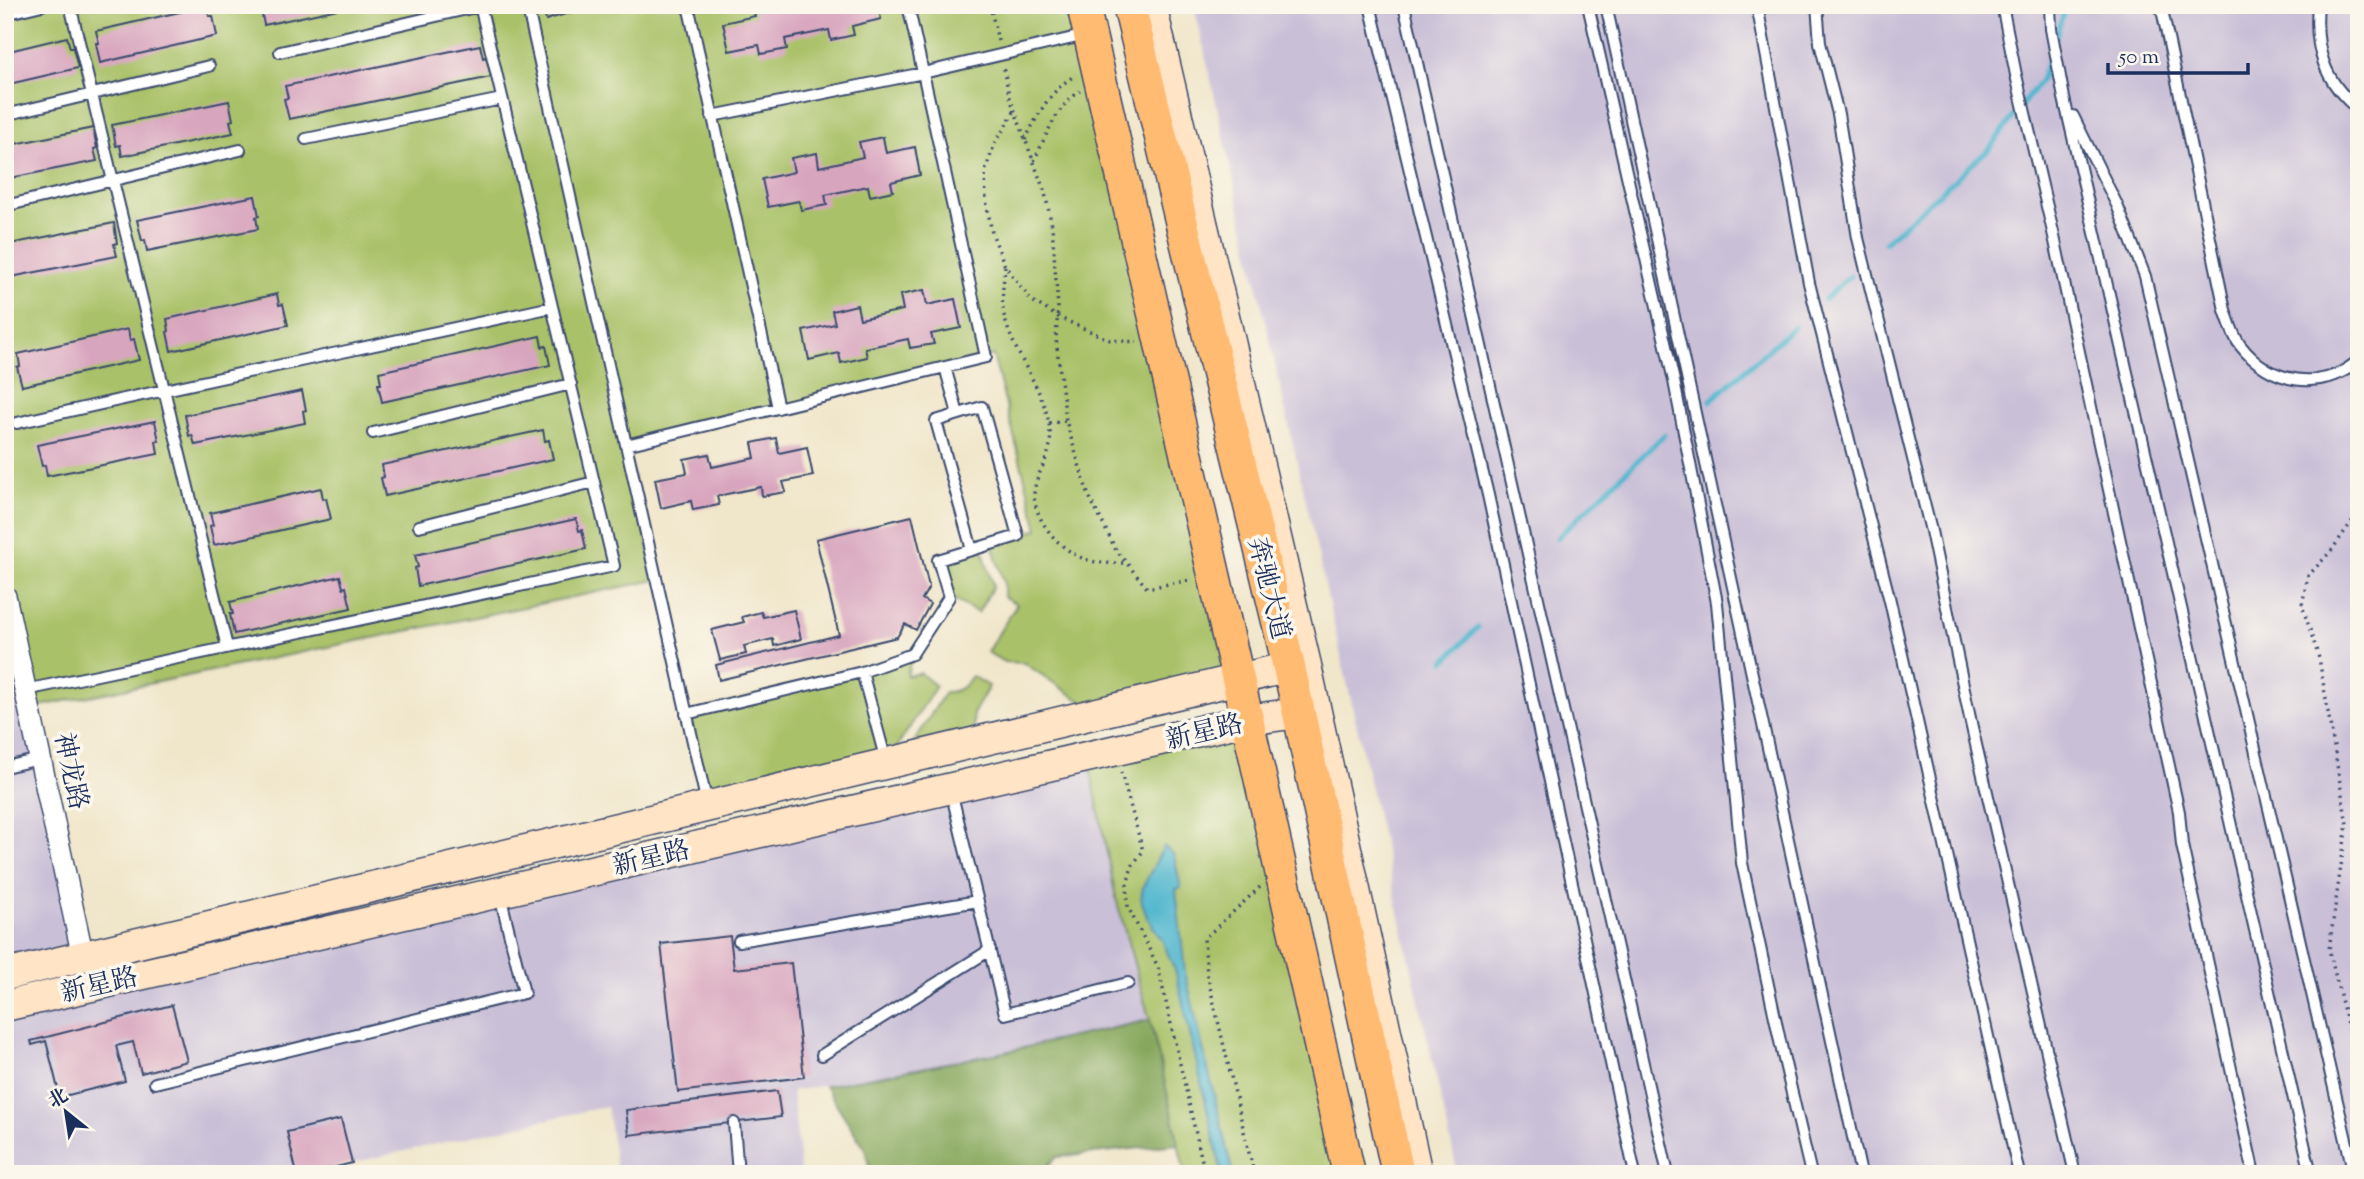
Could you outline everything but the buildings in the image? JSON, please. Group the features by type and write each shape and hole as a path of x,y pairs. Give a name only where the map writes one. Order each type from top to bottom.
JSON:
{"main road":[{"name":"奔驰大道","path":"1129,5 1289,667 1308,728 1398,1174"},
{"path":"1151,5 1308,728 1417,1174"},
{"name":"奔驰大道","path":"1092,45 1349,1174"},
{"name":"新星路","path":"5,975 1289,667"},
{"name":"新星路","path":"5,1006 1247,720 1308,728"}],"street":[{"name":"神龙路","path":"5,596 83,957"}],"lane":[{"path":"5,14 42,5"},
{"path":"70,5 228,648"},
{"path":"527,5 707,807"},
{"path":"688,5 778,408"},
{"path":"626,445 986,357 908,5"},
{"path":"1370,5 1488,495 1635,1174"},
{"path":"1404,5 1668,1174"},
{"path":"1588,5 1674,381 1717,603 1742,863 1811,1174"},
{"path":"1606,5 1861,1174"},
{"path":"1757,5 1809,283 1890,601 2019,1174"},
{"path":"1817,5 1820,43 1838,114 1858,237 1931,531 1974,736 2075,1174"},
{"path":"2002,5 2179,812 2182,845 2254,1174"},
{"path":"2050,5 2051,29 2064,97 2311,1174"},
{"path":"2161,5 2225,310 2239,344 2261,366 2290,379 2318,381 2345,372 2359,360"},
{"path":"2318,5 2317,40 2323,64 2345,99 2359,110"},
{"path":"26,690 614,566 480,6 280,52"},
{"path":"712,116 1002,55 1092,45"},
{"path":"5,114 209,66"},
{"path":"2064,97 2117,205 2145,276 2354,1174"},
{"path":"306,139 502,99"},
{"path":"5,206 240,150"},
{"path":"17,423 552,307"},
{"path":"945,367 958,414"},
{"path":"373,433 570,384"},
{"path":"686,714 862,672 912,654 949,597 938,560 972,550 1018,536 982,407 936,421 972,550"},
{"path":"419,526 594,482"},
{"path":"862,672 886,764"},
{"path":"5,767 40,759"},
{"path":"950,789 1005,1014 1128,983"},
{"path":"155,1083 524,993 499,892"},
{"path":"739,941 978,901"},
{"path":"822,1055 990,950"},
{"path":"734,1123 738,1174"}],"path":[{"path":"990,5 1009,95 1045,193 1052,226 1058,317 1056,339 1066,421 1087,494 1124,563 1147,588 1214,575"},
{"path":"1025,140 1036,117 1056,88 1092,45"},
{"path":"1034,161 1067,100 1092,45"},
{"path":"1014,112 994,145 985,172 986,200 992,233 1005,266 1031,300 1058,317 1110,340 1161,343"},
{"path":"1005,266 1003,309 1016,349 1041,399 1049,423 1050,446 1039,470 1034,495 1039,515 1060,544 1074,554 1095,562 1124,563"},
{"path":"1049,423 1066,421"},
{"path":"2359,500 2355,517 2331,551 2308,576 2302,605 2319,658 2347,824 2329,948 2359,1074"},
{"path":"1115,751 1143,852 1132,866 1127,886 1128,907 1158,967 1205,1174"},
{"path":"1254,1174 1207,974 1204,939 1281,868"}],"shaded area":[{"path":"1194,5 2359,5 2359,1174 1458,1174"},
{"path":"5,596 83,957 5,975"},
{"path":"1088,757 1116,898 1150,1020 995,1054 792,1091 801,1174 617,1174 607,1106 333,1167 332,1174 5,1174 5,1006"}],"green space":[{"path":"5,5 1083,5 1238,679 1099,713 1024,663 1004,662 987,652 1017,604 1004,597 1004,583 992,544 1038,529 993,355 626,445 656,580 30,708 5,596"},
{"path":"982,547 993,586 978,613 949,597 938,560"},
{"path":"912,654 907,676 920,673 936,686 886,764 707,807 686,714"},
{"path":"972,676 989,686 973,714 975,743 903,760 945,692 961,688"},
{"path":"1247,720 1349,1174 1185,1174 1154,1036 1116,898 1088,757"},
{"path":"1150,1020 1179,1144 1057,1157 1039,1174 871,1174 865,1149 825,1086 995,1054"}],"water":[{"path":"1164,846 1174,855 1181,888 1176,889 1185,972 1233,1174 1222,1174 1176,973 1163,942 1147,917 1141,899 1143,887"}],"waterway":[{"path":"2055,39 2066,5"},
{"path":"1885,242 1989,149 2041,80 2052,49"},
{"path":"1825,299 1850,276"},
{"path":"1710,401 1794,327"},
{"path":"1557,538 1664,435"},
{"path":"1445,661 1478,627"}]}
